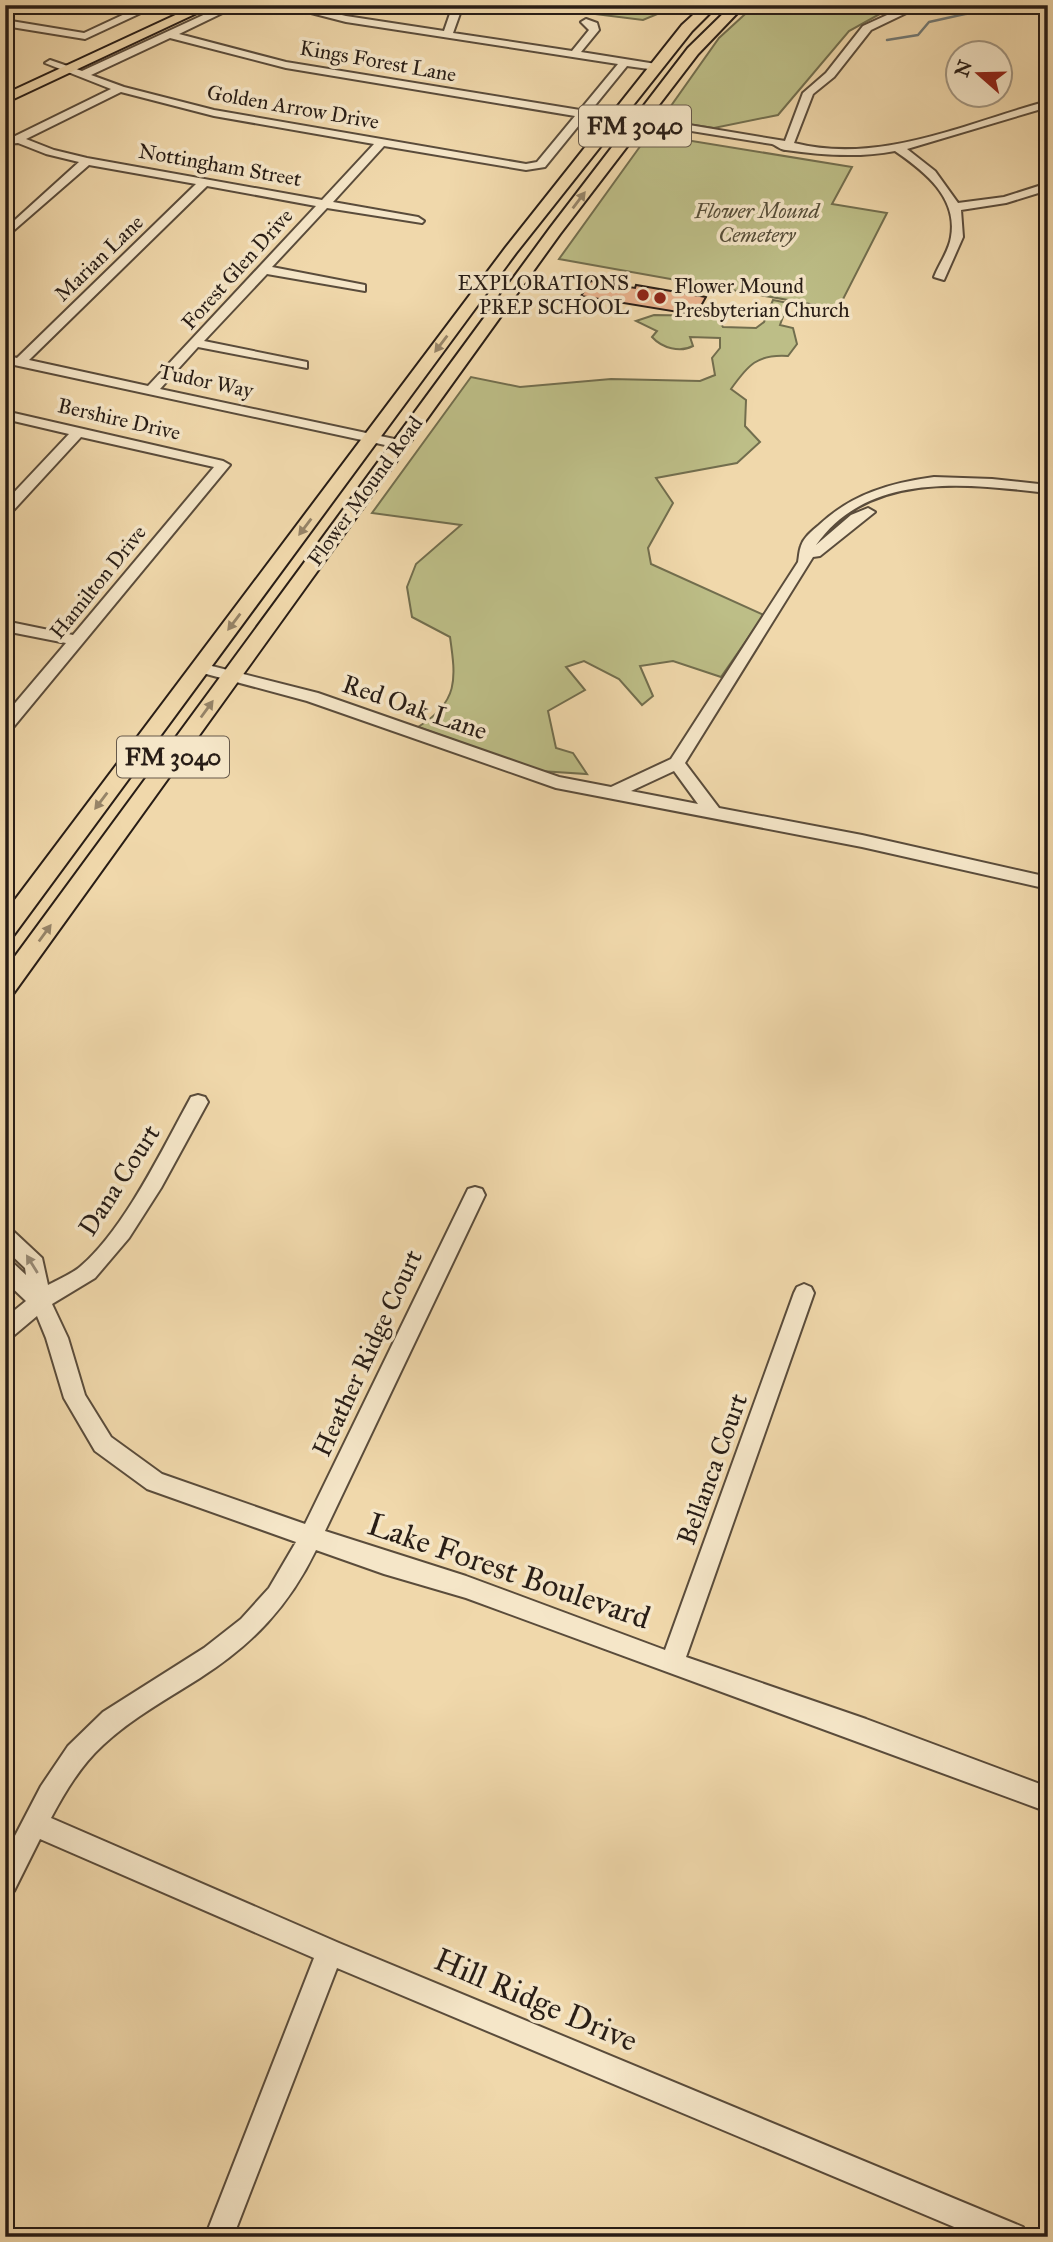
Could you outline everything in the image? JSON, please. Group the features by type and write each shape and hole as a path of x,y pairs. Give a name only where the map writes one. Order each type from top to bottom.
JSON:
{"main road":[{"path":"5,84 176,5"},
{"path":"5,99 208,5"},
{"name":"Flower Mound Road","path":"5,930 511,250 687,28 712,5"},
{"name":"Flower Mound Road","path":"5,988 539,255 693,51 739,5"},
{"path":"511,250 539,255"}],"street":[{"path":"5,23 85,36 153,5"},
{"path":"82,75 234,5"},
{"path":"285,5 447,36 656,67"},
{"path":"447,36 458,5"},
{"path":"786,147 793,137 807,93 830,75 867,28 918,5"},
{"path":"574,55 594,30 593,25 586,22"},
{"name":"Kings Forest Lane","path":"170,35 272,62 582,114"},
{"path":"582,114 625,62"},
{"name":"Golden Arrow Drive","path":"50,63 120,89 244,119 526,167 541,165 582,114"},
{"path":"5,144 120,89"},
{"path":"615,120 748,146 858,153 897,148 1048,104"},
{"name":"Nottingham Street","path":"17,139 87,162 418,221"},
{"name":"Forest Glen Drive","path":"151,391 323,202 381,143"},
{"path":"897,148 926,167 950,197 958,214 957,237 940,277"},
{"path":"5,236 87,162"},
{"name":"Marian Lane","path":"20,362 205,182"},
{"path":"954,208 1006,200 1048,186"},
{"path":"5,220 20,223"},
{"path":"262,270 361,288"},
{"path":"195,343 302,365"},
{"name":"Tudor Way","path":"5,359 399,444"},
{"name":"Bershire Drive","path":"5,415 223,465"},
{"path":"5,511 79,431"},
{"name":"Hamilton Drive","path":"5,726 223,465"},
{"path":"613,793 677,763 807,556 808,546 836,517 862,501 893,487 907,484 954,480 1048,489"},
{"path":"807,556 817,552 856,518 890,502 928,492 972,488 1048,496"},
{"path":"5,626 78,641"},
{"name":"Red Oak Lane","path":"200,668 346,708 556,782 862,841 1048,883"},
{"path":"677,763 714,813"},
{"name":"Dana Court","path":"5,1331 40,1301 88,1272 122,1232 154,1182 198,1102"},
{"name":"Heather Ridge Court","path":"5,1882 59,1777 89,1741 113,1721 195,1669 237,1638 266,1610 292,1574 394,1366 429,1285 475,1195"},
{"name":"Lake Forest Boulevard","path":"5,1236 35,1264 40,1301 58,1338 75,1398 103,1444 155,1482 309,1537 467,1587 672,1664 866,1731 1048,1800"},
{"name":"Lake Forest Boulevard","path":"5,1268 40,1301"},
{"name":"Bellanca Court","path":"672,1664 804,1293"},
{"name":"Hill Ridge Drive","path":"35,1824 330,1952 1013,2237"},
{"path":"219,2237 330,1952"}],"green space":[{"path":"523,5 679,5 643,20"},
{"path":"755,5 896,5 849,31 778,115 714,128 661,120 719,38"},
{"name":"Flower Mound Cemetery","path":"649,134 852,167 832,204 887,213 838,309 559,259"},
{"path":"773,300 788,303 780,325 793,328 797,344 788,356 768,357 748,367 731,389 746,400 745,426 760,442 737,463 656,478 673,503 648,548 651,564 764,615 721,677 673,661 640,666 653,696 642,705 619,679 584,661 566,667 585,690 548,711 556,748 573,753 587,774 540,771 418,727 431,718 448,699 452,688 453,665 450,637 412,617 407,587 416,564 461,525 372,513 471,377 520,387 611,379 700,381 715,375 712,358 720,348 720,338 690,337 693,346 671,348 652,337 657,331 636,321 654,315 716,316 723,327 756,328 764,322"}],"building":[{"name":"Flower Mound Presbyterian Church","path":"591,281 635,288 636,285 706,297 696,315 581,296"}],"waterway":[{"path":"887,40 918,35 929,22 965,14 1003,10 1048,14"}],"place":[{"name":"EXPLORATIONS PREP SCHOOL","path":"643,295"},
{"name":"Flower Mound Presbyterian Church","path":"660,298"}]}
